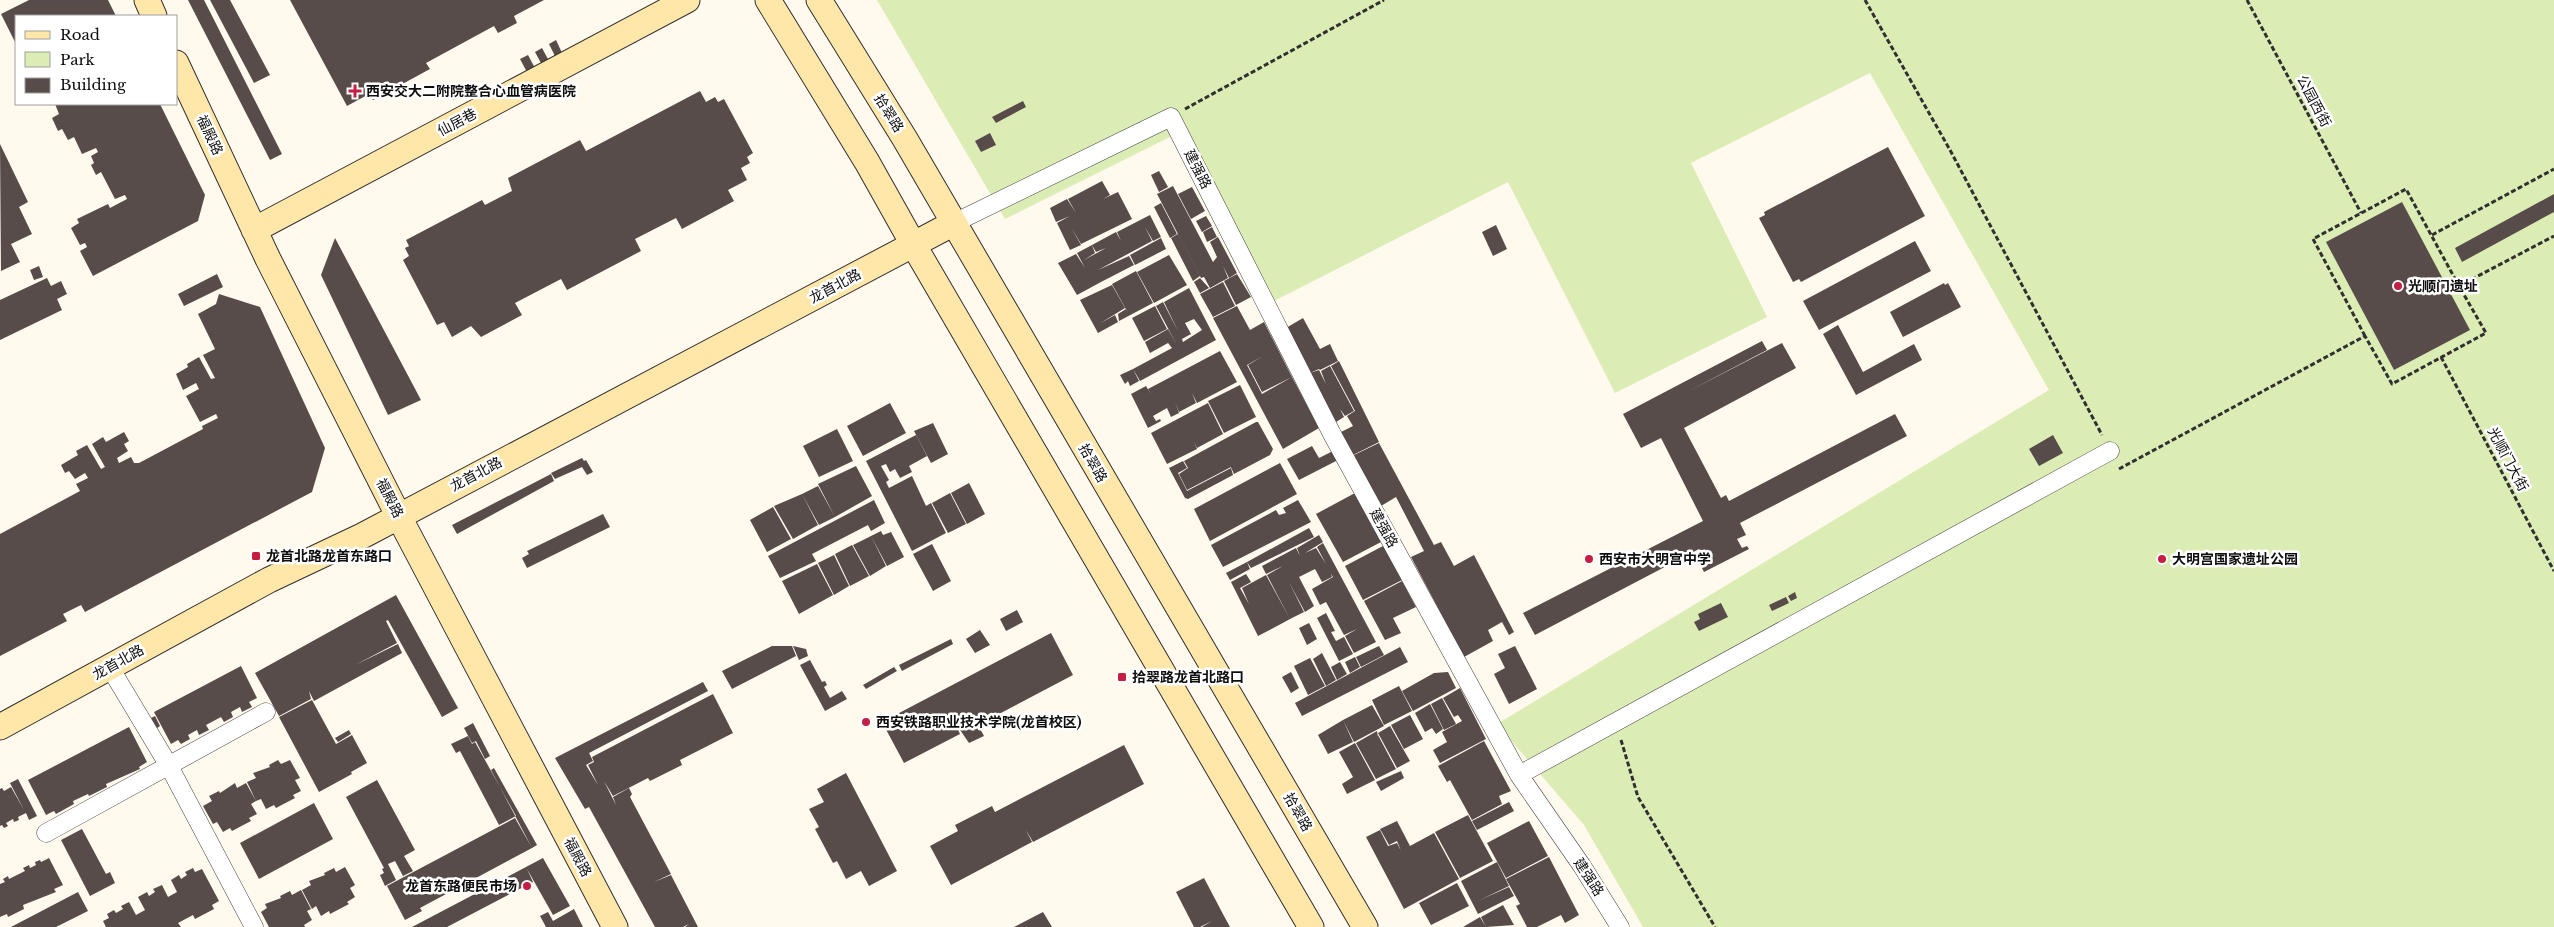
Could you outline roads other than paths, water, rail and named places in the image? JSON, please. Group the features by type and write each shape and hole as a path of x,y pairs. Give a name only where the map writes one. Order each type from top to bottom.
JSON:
{"street":[{"path":"147,0 154,15"},
{"name":"仙居巷","path":"254,230 687,0"},
{"path":"768,0 867,162 1311,927"},
{"name":"拾翠路","path":"819,0 954,223 1365,927"},
{"name":"福殿路","path":"178,67 254,230 398,515 615,927"},
{"name":"建强路","path":"954,223 1171,117 1332,434 1519,775 1582,866 1620,927"},
{"name":"龙首北路","path":"0,727 269,580 362,536 398,515 954,223"},
{"path":"1519,775 2110,451"},
{"path":"109,666 169,766 254,927"},
{"path":"46,833 266,712"}],"place":[{"name":"西安交大二附院整合心血管病医院","path":"355,91"},
{"name":"光顺门遗址","path":"2398,286"},
{"name":"龙首北路龙首东路口","path":"256,556"},
{"name":"西安市大明宫中学","path":"1589,559"},
{"name":"大明宫国家遗址公园","path":"2162,559"},
{"name":"拾翠路龙首北路口","path":"1122,677"},
{"name":"西安铁路职业技术学院(龙首校区)","path":"866,722"},
{"name":"龙首东路便民市场","path":"527,886"}]}
